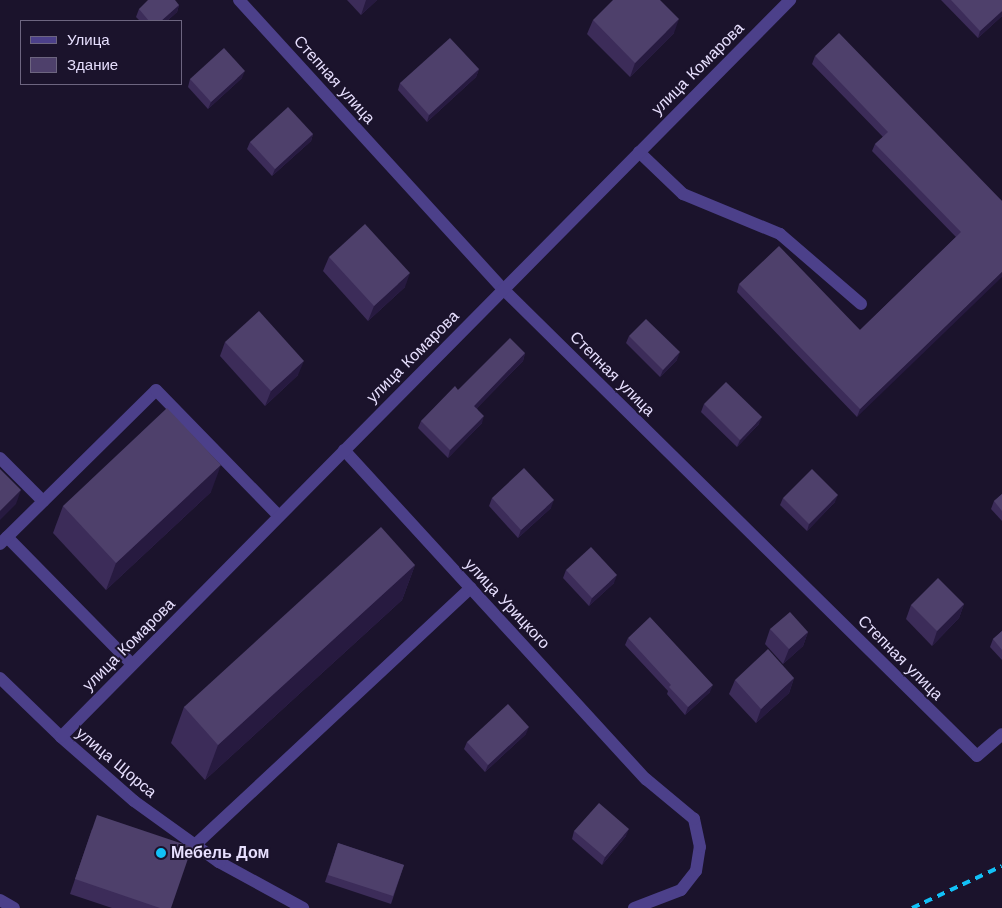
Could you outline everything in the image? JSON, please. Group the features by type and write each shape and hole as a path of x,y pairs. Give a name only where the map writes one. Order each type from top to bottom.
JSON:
{"street":[{"name":"Степная улица","path":"239,0 503,289 977,756 1002,734"},
{"name":"улица Комарова","path":"61,737 790,0"},
{"path":"639,152 684,194 780,234 861,304"},
{"path":"132,664 4,541 43,501 156,390 279,516"},
{"name":"улица Урицкого","path":"344,450 646,780 694,819 700,847 696,871 680,890 634,908"},
{"path":"0,458 43,501"},
{"path":"195,845 471,588"},
{"name":"улица Щорса","path":"0,678 61,737 134,801 219,862 303,908"},
{"path":"0,900 14,908"}],"building":[{"path":"148,0 175,0 179,5 162,20 148,20 139,9"},
{"path":"613,0 660,0 679,19 635,63 593,20"},
{"path":"951,0 1002,0 1002,11 980,31"},
{"path":"839,33 1002,201 1002,272 860,409 739,284 779,246 860,330 961,232 875,144 888,132 815,56"},
{"path":"450,38 479,69 429,115 400,83"},
{"path":"224,48 245,71 211,102 190,79"},
{"path":"288,107 313,134 275,169 250,142"},
{"path":"365,224 410,273 374,306 329,257"},
{"path":"259,311 304,361 271,391 225,342"},
{"path":"646,319 680,352 663,370 629,336"},
{"path":"510,338 525,353 474,406 484,416 450,450 421,421 455,386 458,390"},
{"path":"726,382 762,417 740,440 704,404"},
{"path":"167,408 221,465 116,563 63,506"},
{"path":"524,468 554,500 521,530 492,498"},
{"path":"0,469 21,490 0,511"},
{"path":"812,469 838,495 809,524 783,498"},
{"path":"1002,494 1002,511 994,501"},
{"path":"381,527 415,565 218,745 184,707"},
{"path":"591,547 617,575 592,598 566,570"},
{"path":"938,578 964,604 937,631 911,605"},
{"path":"790,612 808,632 789,649 770,629"},
{"path":"650,617 713,685 688,707 669,687 671,685 628,638"},
{"path":"1002,631 1002,650 993,639"},
{"path":"768,649 794,678 761,709 735,680"},
{"path":"508,704 529,727 488,765 467,742"},
{"path":"599,803 629,829 605,857 574,831"},
{"path":"97,815 192,847 171,908 160,908 75,879"},
{"path":"338,843 404,865 393,896 328,875"}],"railway":[{"path":"912,908 1002,866"}],"place":[{"name":"Мебель Дом","path":"161,853"}]}
